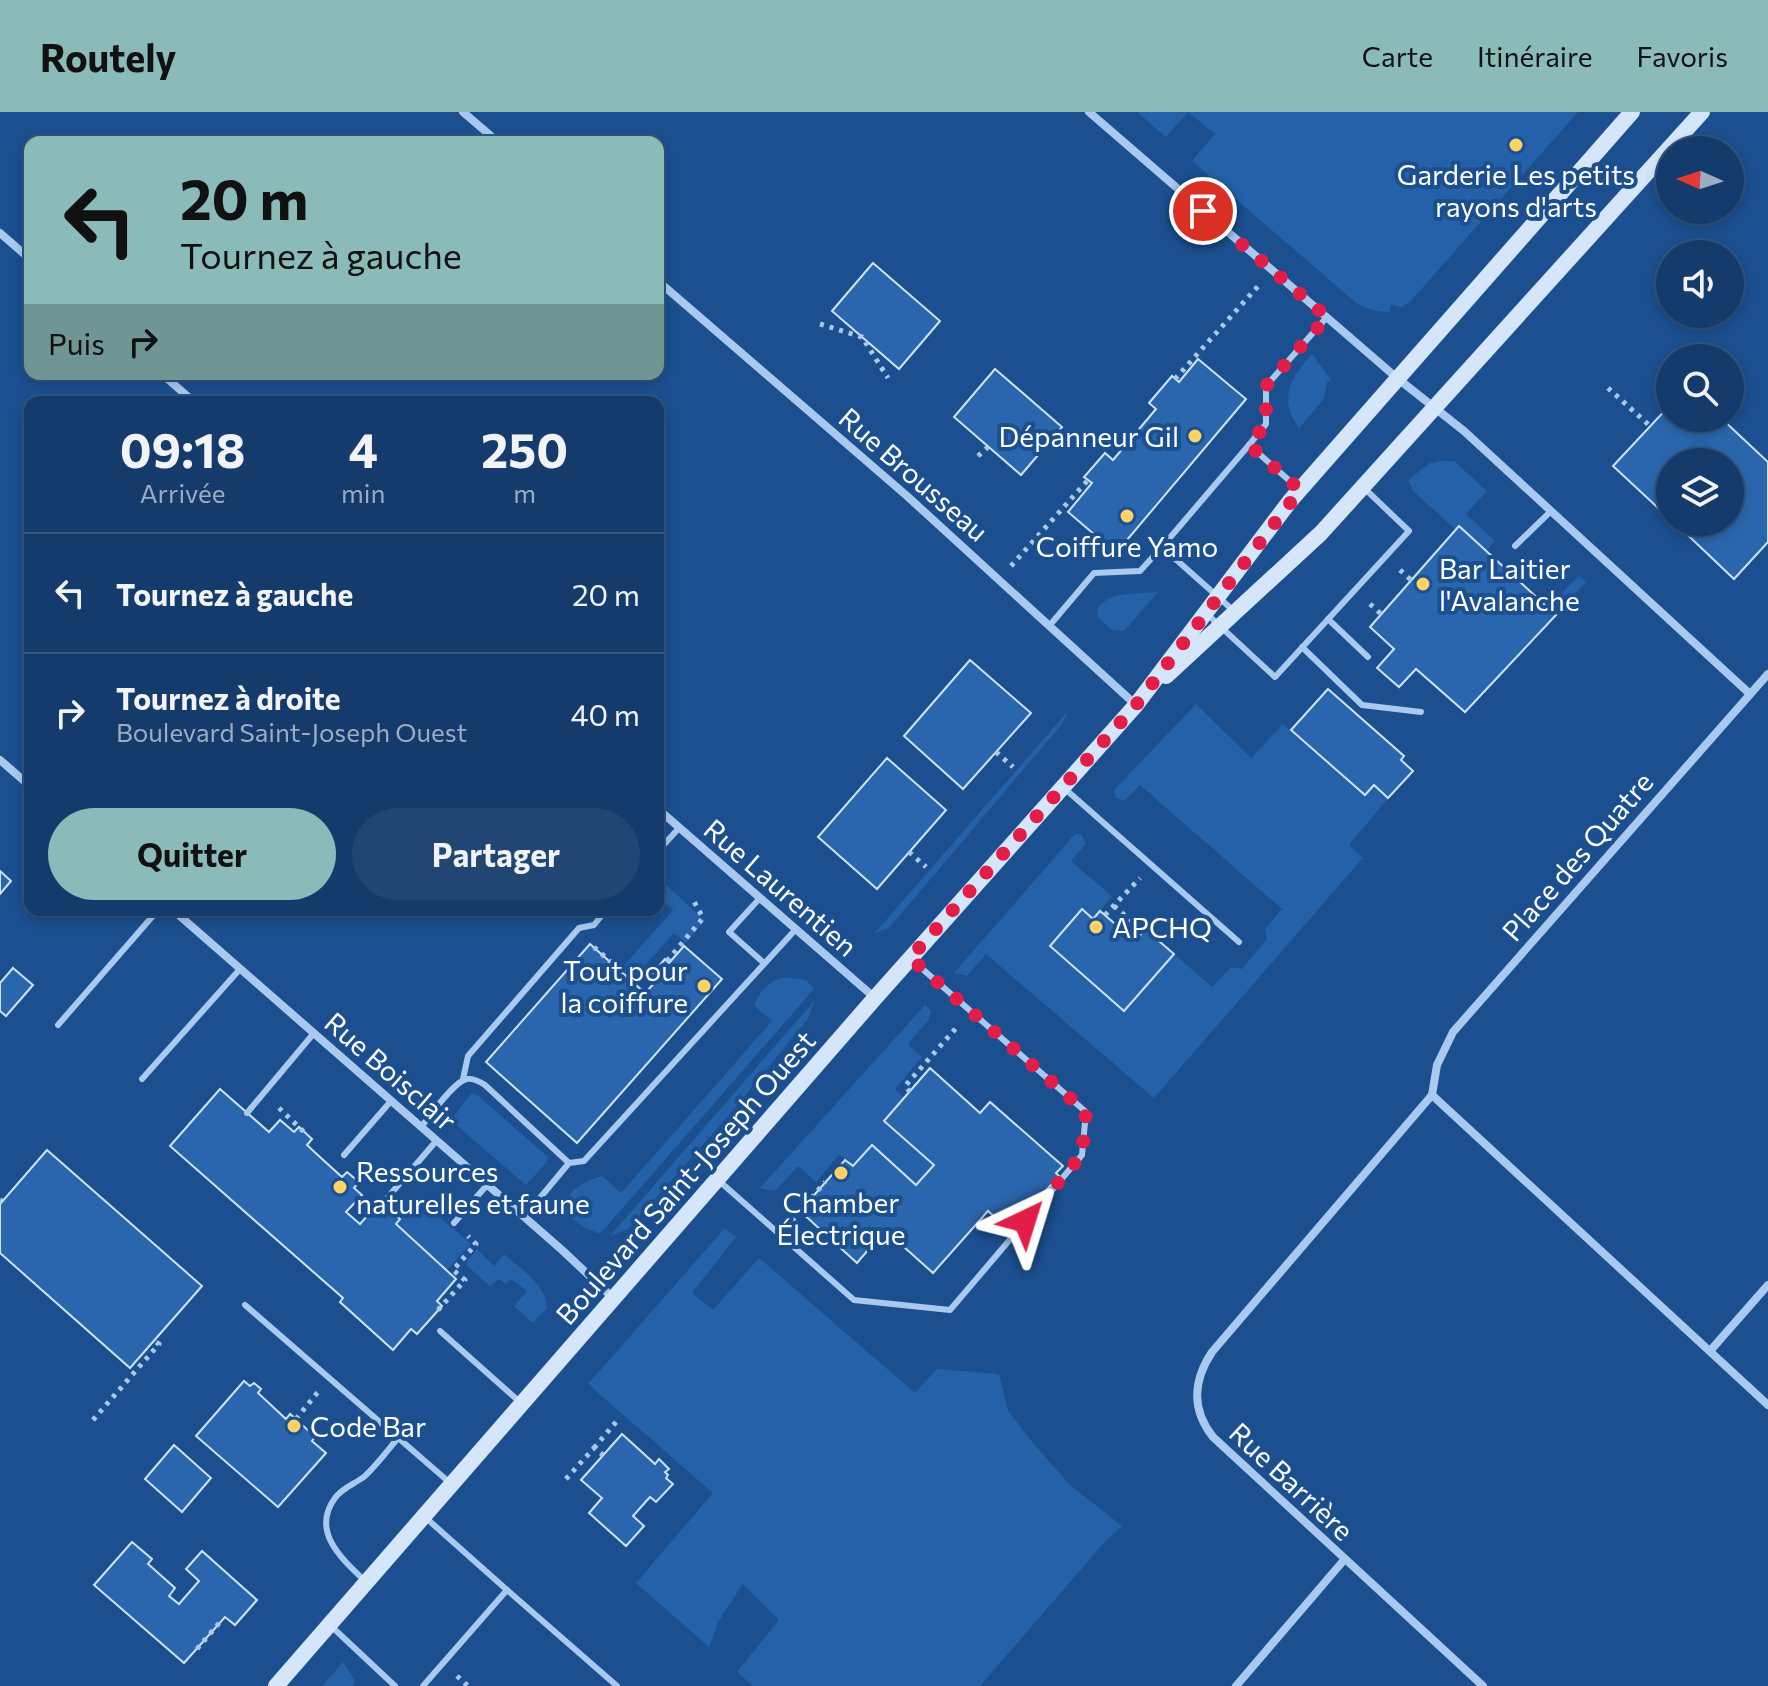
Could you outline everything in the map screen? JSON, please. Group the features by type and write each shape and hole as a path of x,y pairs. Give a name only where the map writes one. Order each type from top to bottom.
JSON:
{"main road":[{"name":"Boulevard Saint-Joseph Ouest","path":"276,1686 910,958 1136,705 1300,490 1632,112"},
{"name":"Boulevard Saint-Joseph Ouest","path":"1136,705 1321,533 1702,112"}],"street":[{"path":"463,112 491,136"},
{"path":"1089,112 1397,378 1464,431 1750,694"},
{"path":"0,233 24,254"},
{"name":"Rue Brousseau","path":"664,286 896,486 1136,705"},
{"path":"169,380 187,396"},
{"name":"Place des Quatre","path":"1432,1095 1437,1065 1453,1032 1768,674"},
{"path":"0,760 24,781"},
{"name":"Rue Laurentien","path":"664,814 875,998"},
{"name":"Rue Boisclair","path":"180,916 614,1299"},
{"path":"1432,1095 1768,1405"},
{"name":"Rue Barrière","path":"1432,1095 1212,1352 1199,1377 1196,1401 1204,1426 1213,1437 1483,1686"},
{"path":"1710,1351 1768,1285"},
{"path":"1236,1686 1344,1560"}],"lane":[{"path":"1050,625 1094,573 1140,571 1162,547 1266,424 1266,386 1327,317"},
{"path":"1249,445 1300,490"},
{"path":"1205,613 1275,677 1409,531 1363,487"},
{"path":"1515,546 1551,511"},
{"path":"1162,547 1235,612"},
{"path":"1328,619 1368,657"},
{"path":"1302,647 1362,705 1421,712"},
{"path":"1063,787 1239,942"},
{"path":"664,844 679,828"},
{"path":"760,898 729,932 764,963"},
{"path":"58,1025 153,916"},
{"path":"421,1127 463,1079 468,1056 579,928 594,925 601,916"},
{"path":"524,1217 569,1163 584,1161 796,929"},
{"path":"718,1180 854,1300 950,1310 1082,1155 1086,1112 910,958"},
{"path":"142,1079 240,969"},
{"path":"247,1113 314,1033"},
{"path":"463,1079 477,1080 485,1085 569,1163"},
{"path":"344,1155 391,1101"},
{"path":"388,1197 437,1140"},
{"path":"454,1223 487,1185"},
{"path":"245,1305 452,1484"},
{"path":"440,1331 522,1404"},
{"path":"366,1583 338,1555 328,1539 328,1511 335,1498 346,1487 363,1478 398,1438"},
{"path":"424,1516 617,1686"},
{"path":"423,1686 507,1590"},
{"path":"329,1624 395,1686"}],"path":[{"path":"1175,379 1272,270"},
{"path":"820,324 862,337 888,378"},
{"path":"1608,388 1650,426"},
{"path":"978,456 988,447"},
{"path":"999,579 1088,480"},
{"path":"996,752 1013,767"},
{"path":"909,852 926,867"},
{"path":"1105,915 1140,878"},
{"path":"667,961 703,918 692,898"},
{"path":"1114,906 1138,927 1130,937"},
{"path":"587,941 613,964"},
{"path":"910,1092 905,1086 971,1012"},
{"path":"263,1094 304,1132"},
{"path":"800,1211 825,1182"},
{"path":"435,1313 465,1280 453,1270 473,1247"},
{"path":"93,1420 159,1344 154,1341"},
{"path":"296,1419 330,1378"},
{"path":"566,1479 616,1422"},
{"path":"594,1448 603,1455"},
{"path":"197,1649 220,1622"}],"shaded area":[{"path":"1137,112 1188,112 1166,137"},
{"path":"1188,112 1578,112 1409,303 1402,307 1391,305 1389,312 1372,310 1356,303 1192,161 1215,134"},
{"path":"1312,354 1331,380 1327,382 1324,399 1299,428 1289,408 1289,390"},
{"path":"1454,461 1487,491 1466,514 1495,541 1486,551 1459,527 1456,530 1414,492 1408,480 1430,463"},
{"path":"1579,576 1586,582 1556,615 1547,607"},
{"path":"1158,592 1124,631 1112,630 1098,617 1097,609 1108,599 1124,594"},
{"path":"1196,704 1251,758 1283,724 1364,795 1374,785 1388,798 1349,845 1363,858 1154,1098 986,954 967,976 954,973 1075,834 1081,834 1086,844 1071,861 1112,896 1093,919 1081,909 1050,946 1124,1011 1174,954 1212,987 1231,967 1242,969 1267,939 1265,929 1282,909 1140,785 1124,801 1115,797 1114,790"},
{"path":"1068,711 1062,724 890,927 874,934"},
{"path":"664,883 705,921 686,943 674,933 631,981 620,970 673,910 664,902"},
{"path":"785,977 806,980 814,989 600,1234 582,1226 567,1214 571,1193 595,1178 602,1176 621,1193 772,1021 754,1006 766,987"},
{"path":"815,1000 807,1020 731,1113 628,1229 610,1236"},
{"path":"925,1005 931,1011 929,1019 908,1044 922,1057 895,1089 904,1098 934,1165 916,1185 872,1145 853,1166 839,1155 816,1182 798,1166 775,1191 760,1188"},
{"path":"471,1094 477,1095 548,1157 526,1185 454,1123 455,1114"},
{"path":"419,1199 471,1244 447,1270 396,1224"},
{"path":"725,1228 736,1237 692,1293 713,1310 759,1258 915,1393 937,1369 999,1374 1008,1411 1033,1443 1070,1485 1122,1526 980,1686 753,1686 737,1672 779,1620 743,1584 718,1622 709,1647 636,1583 713,1493 588,1384"},
{"path":"477,1249 494,1266 504,1254 537,1284 546,1299 547,1308 533,1323 514,1306 527,1291 511,1279 506,1284 499,1279 490,1286 465,1264"},
{"path":"343,1662 355,1680 353,1686 322,1686"}],"building":[{"path":"873,263 940,321 899,369 832,311"},
{"path":"1198,359 1246,399 1116,553 1068,512 1092,483 1084,477 1105,453 1113,460 1156,409 1149,403 1172,376 1179,382"},
{"path":"995,369 1062,427 1021,475 954,417"},
{"path":"1656,420 1656,432 1736,432 1768,462 1768,542 1734,579 1689,536 1744,536 1744,448 1656,448 1656,506 1613,466"},
{"path":"1459,526 1556,615 1465,712 1416,669 1399,687 1377,668 1394,649 1370,627"},
{"path":"970,660 1031,713 963,789 904,736"},
{"path":"1328,689 1404,756 1401,760 1413,771 1388,798 1374,785 1365,795 1291,730"},
{"path":"887,758 946,810 877,889 818,837"},
{"path":"0,871 11,881 0,894"},
{"path":"1082,909 1093,919 1100,911 1135,941 1145,929 1174,954 1124,1011 1050,946"},
{"path":"590,944 645,993 659,978 653,973 665,959 669,963 684,946 722,979 577,1143 486,1062"},
{"path":"13,968 33,985 6,1016 0,1011 0,983"},
{"path":"930,1068 980,1113 990,1102 1063,1166 1056,1173 1059,1176 1014,1226 1011,1224 1007,1228 988,1211 933,1273 885,1230 857,1263 800,1211 845,1160 853,1166 872,1145 916,1185 934,1165 884,1121"},
{"path":"220,1089 269,1132 280,1120 294,1132 299,1127 312,1139 307,1145 321,1158 342,1177 347,1172 359,1182 354,1188 362,1195 346,1212 360,1224 375,1207 384,1214 388,1208 400,1219 396,1224 456,1279 437,1301 442,1306 417,1334 411,1329 393,1350 340,1302 343,1298 170,1146"},
{"path":"47,1150 202,1286 130,1368 0,1253 0,1204"},
{"path":"244,1381 250,1386 254,1383 261,1389 258,1393 286,1419 290,1414 296,1419 315,1437 312,1441 326,1453 278,1507 196,1436"},
{"path":"622,1434 655,1464 659,1459 669,1469 665,1472 668,1475 666,1478 673,1484 656,1502 650,1497 633,1516 644,1526 626,1546 589,1513 602,1498 581,1480"},
{"path":"174,1445 211,1478 182,1512 145,1479"},
{"path":"132,1542 152,1559 148,1564 175,1588 169,1596 179,1604 199,1581 186,1569 202,1551 257,1600 235,1625 225,1617 184,1663 94,1585"}],"place":[{"name":"Garderie Les petits rayons d'arts","path":"1516,145"},
{"name":"Dépanneur Gil","path":"1195,436"},
{"name":"Coiffure Yamo","path":"1127,516"},
{"name":"Bar Laitier l'Avalanche","path":"1423,584"},
{"name":"APCHQ","path":"1096,927"},
{"name":"Tout pour la coiffure","path":"704,986"},
{"name":"Chamber Électrique","path":"841,1173"},
{"name":"Ressources naturelles et faune","path":"340,1187"},
{"name":"Code Bar","path":"294,1426"}],"route":[{"path":"1025,1221 1082,1155 1086,1112 910,958 1136,705 1300,490 1249,445 1266,424 1266,386 1327,317 1203,211"}]}
